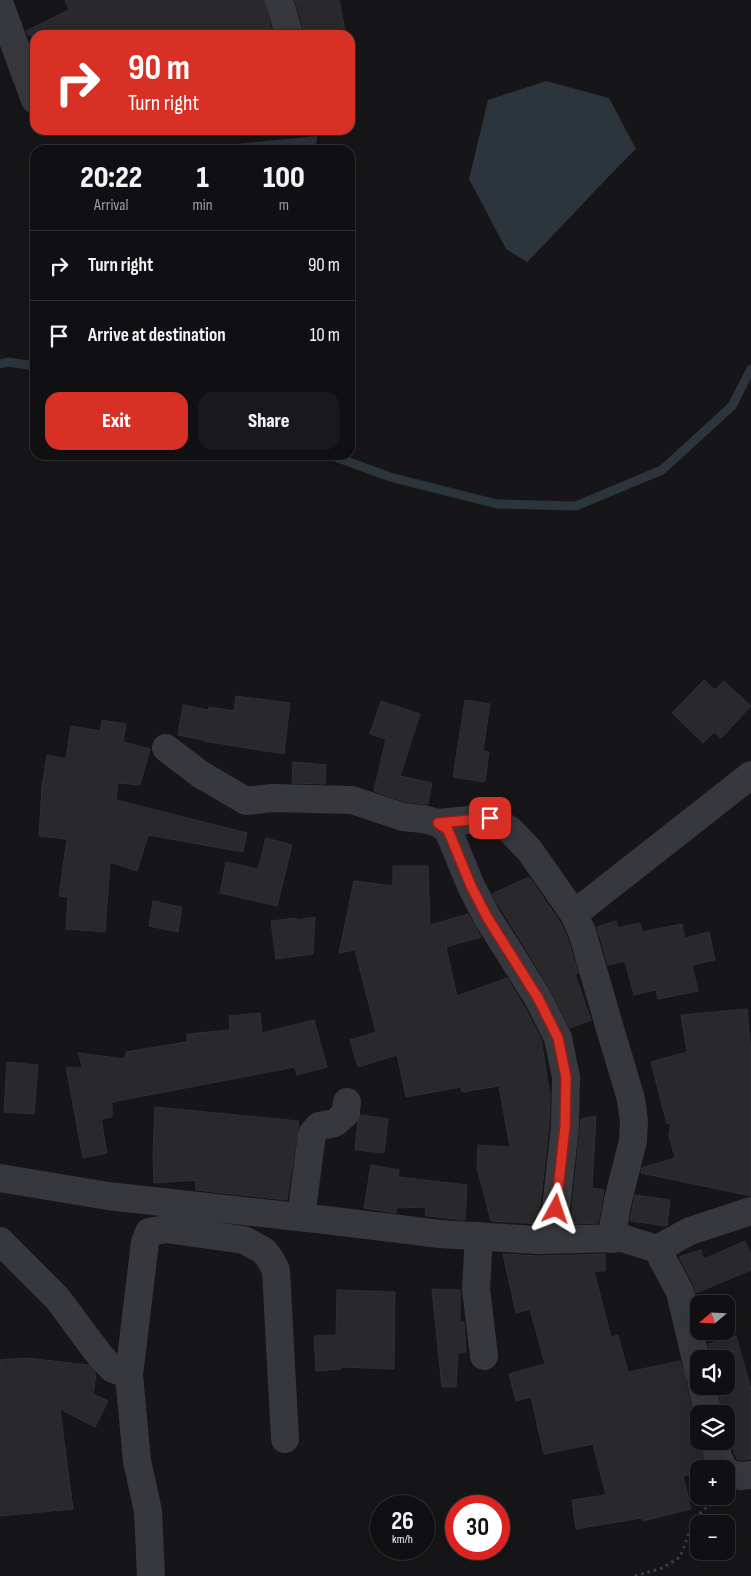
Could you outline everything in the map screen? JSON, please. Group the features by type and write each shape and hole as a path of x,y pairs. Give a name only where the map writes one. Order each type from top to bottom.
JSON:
{"street":[{"path":"279,0 288,30"},
{"path":"0,5 30,86"},
{"path":"166,748 200,774 246,801 272,798 352,800 403,817 438,823 448,830 471,886 487,917 538,998 558,1038 566,1077 565,1126 556,1209 558,1240"},
{"path":"574,914 751,774"},
{"path":"438,823 490,818 510,830 530,851 574,914 582,932 630,1099 634,1121 633,1141 618,1200 611,1239"},
{"path":"301,1217 312,1134 320,1126 335,1123 346,1113 347,1102"},
{"path":"0,1178 108,1196 440,1234 538,1240 622,1238 657,1249 680,1292 694,1350"},
{"path":"657,1249 690,1232 751,1211"},
{"path":"151,1576 148,1511 137,1461 129,1375 145,1242 149,1232 166,1229 244,1240 264,1252 270,1258 276,1270 285,1438"},
{"path":"479,1236 476,1289 484,1356"},
{"path":"0,1241 57,1298 101,1357 113,1369 129,1375"},
{"path":"735,1480 751,1474"}],"path":[{"path":"635,1576 662,1568 680,1557 695,1518 709,1505"}],"shaded area":[{"path":"546,81 609,98 636,149 527,262 506,249 469,179 488,100"},
{"path":"317,136 316,145 225,145"}],"building":[{"path":"65,0 264,0 272,30 30,30 30,35 28,35 26,31 69,10"},
{"path":"295,0 339,0 345,30 303,30"},
{"path":"704,680 715,690 724,681 751,706 721,738 714,732 703,743 672,713"},
{"path":"236,696 290,703 284,754 178,735 183,705 208,710 209,707 234,711"},
{"path":"465,700 490,704 483,751 489,752 485,782 453,777"},
{"path":"381,701 420,714 400,776 432,783 428,804 406,802 374,791 386,739 370,734"},
{"path":"102,720 126,724 123,742 150,749 140,785 118,783 116,800 247,833 243,852 148,835 137,871 110,862 105,932 66,929 68,897 59,896 67,839 39,836 42,787 47,755 66,759 71,726 100,731"},
{"path":"293,762 326,765 325,784 292,783"},
{"path":"266,838 292,845 277,906 220,893 226,862 258,869"},
{"path":"393,866 428,866 430,925 468,914 481,937 446,947 457,996 507,978 541,1039 550,1096 549,1125 540,1207 541,1224 491,1221 477,1168 478,1145 510,1147 499,1086 462,1092 461,1087 406,1097 397,1055 358,1067 350,1040 376,1032 355,950 339,953 354,881 393,886"},
{"path":"529,877 560,922 567,937 578,973 575,974 591,1020 570,1028 551,990 492,894"},
{"path":"153,901 182,907 178,932 149,926"},
{"path":"315,917 313,954 276,959 271,921"},
{"path":"616,921 618,928 640,923 642,932 682,924 685,938 709,932 715,960 692,965 698,991 658,999 656,990 634,995 625,961 608,965 597,927"},
{"path":"747,1009 751,1052 751,1196 641,1173 642,1168 675,1158 669,1135 671,1123 667,1124 651,1062 687,1052 681,1015"},
{"path":"260,1013 262,1033 314,1020 327,1067 297,1075 295,1067 112,1102 112,1117 101,1119 107,1153 83,1158 66,1067 83,1068 78,1053 125,1059 126,1052 187,1042 187,1034 230,1030 229,1016"},
{"path":"7,1062 38,1065 34,1114 4,1112"},
{"path":"155,1107 299,1121 287,1200 196,1190 196,1180 154,1183"},
{"path":"361,1115 388,1119 384,1153 355,1150 358,1122"},
{"path":"596,1116 592,1188 604,1190 598,1223 573,1224 572,1209 581,1119"},
{"path":"371,1165 399,1170 398,1177 467,1185 465,1220 426,1216 425,1207 396,1208 396,1213 364,1208"},
{"path":"635,1195 670,1200 667,1226 630,1221"},
{"path":"745,1241 751,1254 751,1270 696,1293 694,1285 679,1257 701,1250 704,1259"},
{"path":"503,1254 538,1256 605,1254 605,1271 594,1271 611,1337 618,1335 628,1372 680,1361 687,1383 690,1405 690,1450 700,1450 703,1460 690,1460 690,1475 683,1476 691,1509 643,1521 642,1518 576,1529 572,1500 606,1495 593,1444 544,1454 531,1397 516,1401 509,1374 545,1364 530,1309 516,1313"},
{"path":"432,1289 460,1290 460,1322 464,1322 466,1352 458,1353 456,1387 442,1387"},
{"path":"337,1290 395,1292 394,1369 341,1367 341,1369 316,1371 314,1336 336,1335"},
{"path":"735,1336 751,1389 751,1459 742,1460 737,1459 733,1450 735,1450 735,1405 721,1405 720,1395 735,1395 735,1350 710,1350 708,1344 722,1340 735,1340"},
{"path":"26,1358 88,1365 96,1374 93,1394 108,1401 95,1427 60,1409 73,1509 0,1516 0,1360"}],"waterway":[{"path":"0,364 8,362 30,365"},
{"path":"344,460 390,477 497,504 576,506 662,470 732,406 751,369"}],"route":[{"path":"490,818 438,823 448,830 471,886 487,917 538,998 558,1038 566,1077 565,1126 556,1209"}]}
